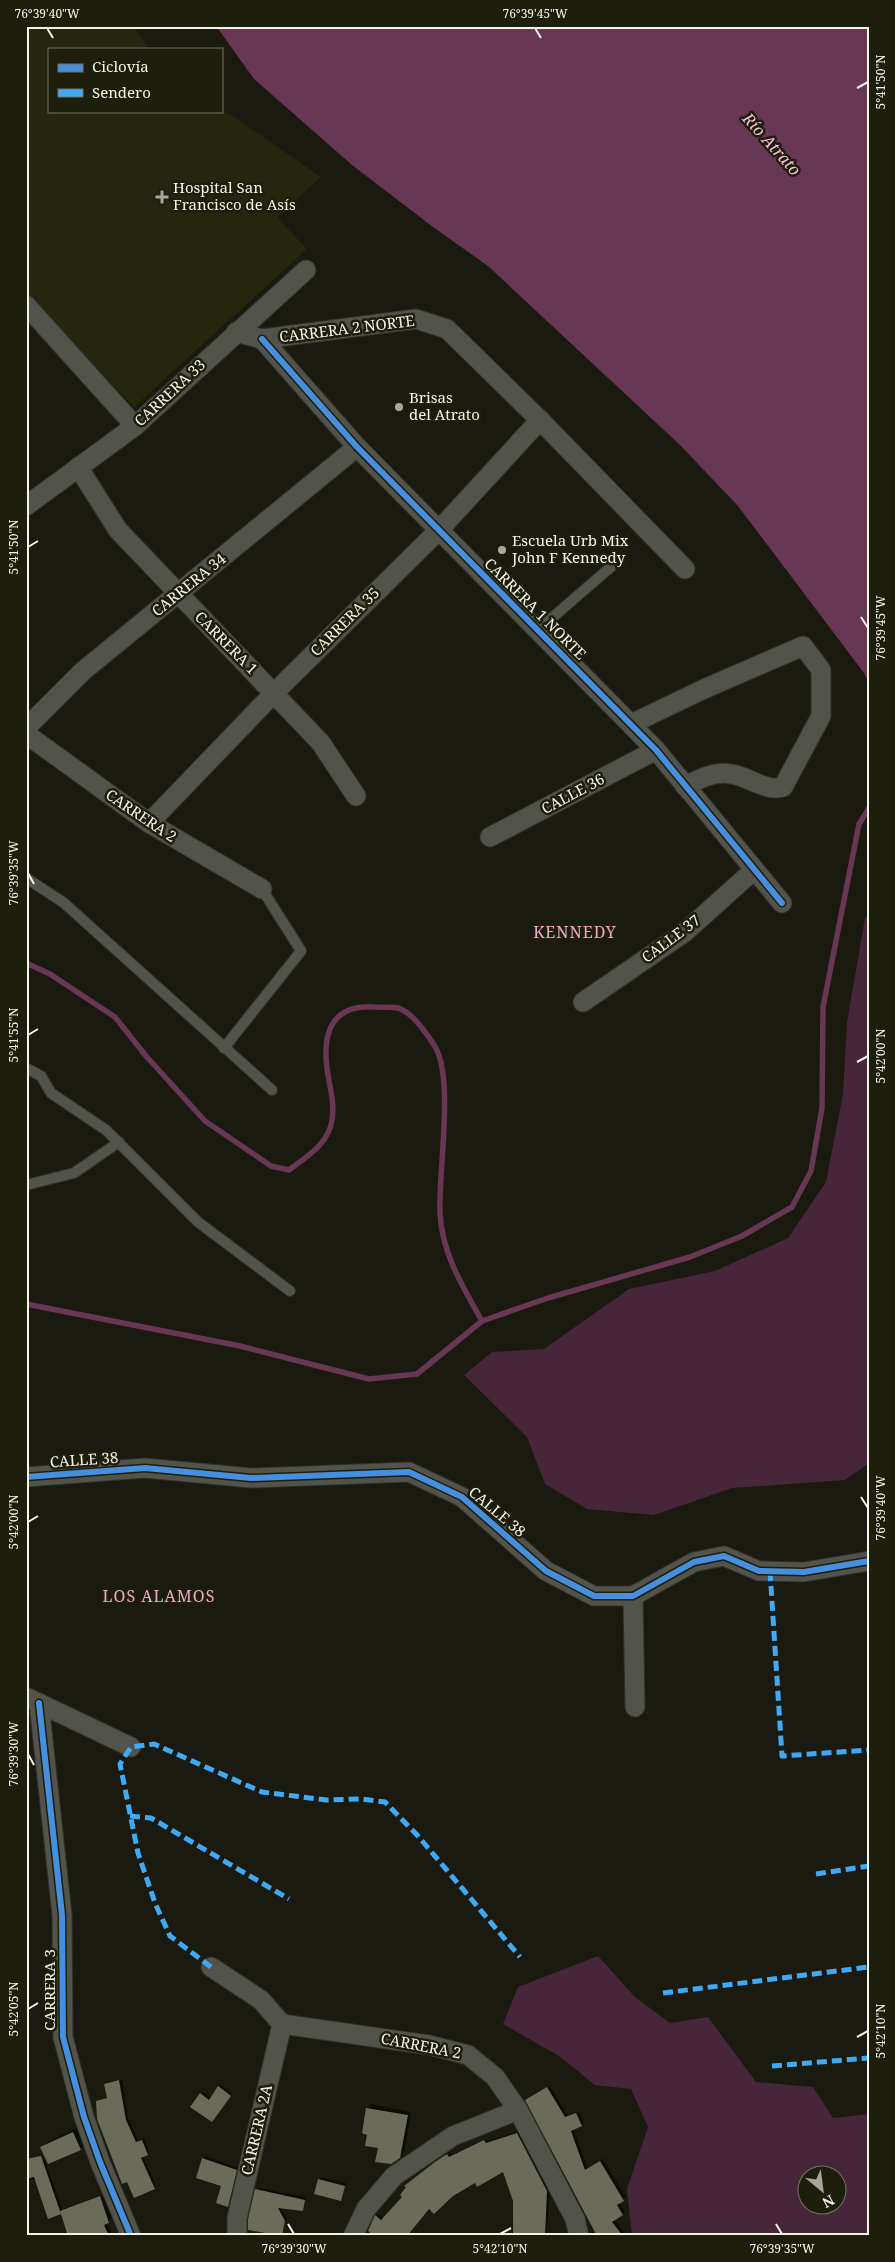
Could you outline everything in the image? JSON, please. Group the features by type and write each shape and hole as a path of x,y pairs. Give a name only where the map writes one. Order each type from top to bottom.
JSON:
{"street":[{"name":"CARRERA 33","path":"26,506 134,426 306,270"},
{"path":"26,305 134,426"},
{"name":"CARRERA 2 NORTE","path":"236,332 262,339 416,319 447,329 540,420 685,569"},
{"name":"CARRERA 1 NORTE","path":"262,339 357,447 656,750 782,903"},
{"name":"CARRERA 35","path":"148,823 275,692 439,530 540,420"},
{"name":"CARRERA 34","path":"26,728 84,671 357,447"},
{"name":"CARRERA 1","path":"78,467 118,530 275,692 321,743 356,796"},
{"path":"631,724 704,689 803,646 821,670 821,716 783,787 776,790 730,773 705,776 685,786"},
{"name":"CARRERA 2","path":"26,734 148,823 262,889"},
{"name":"CALLE 36","path":"490,837 656,750"},
{"name":"CALLE 37","path":"583,1002 685,932 754,870"},
{"name":"CALLE 38","path":"26,1477 145,1468 251,1478 409,1472 462,1497 546,1570 594,1596 633,1596 694,1562 724,1556 758,1571 804,1572 869,1561"},
{"path":"633,1596 634,1707"},
{"path":"33,1700 131,1747"},
{"name":"CARRERA 3","path":"33,1700 62,1915 63,2037 84,2117 130,2236"},
{"path":"211,1967 261,2000 282,2024"},
{"name":"CARRERA 2","path":"282,2024 429,2045 468,2055 495,2077 518,2110 575,2219 579,2236"},
{"name":"CARRERA 2A","path":"237,2236 237,2218 282,2024"},
{"path":"353,2236 366,2209 394,2176 453,2136 518,2110"}],"lane":[{"path":"538,630 620,559"},
{"path":"26,878 64,903 272,1090"},
{"path":"224,1048 301,951 262,889"},
{"path":"26,1068 41,1076 52,1093 99,1124 198,1222 290,1291"},
{"path":"26,1185 74,1173 119,1142"}],"shaded area":[{"name":"Hospital San Francisco de Asís","path":"26,26 133,26 148,48 48,48 48,112 222,112 222,109 321,177 277,217 307,249 134,407 26,292"},
{"path":"869,913 869,1463 845,1480 732,1488 654,1515 587,1509 545,1484 527,1437 464,1375 492,1352 544,1349 629,1289 715,1271 788,1238 826,1182 843,1094 847,1022 865,918"},
{"path":"598,1956 635,1997 670,2023 708,2017 756,2082 813,2087 833,2118 869,2114 869,2236 632,2236 627,2189 648,2127 631,2089 595,2085 559,2056 503,2024 518,1987"}],"water":[{"name":"Río Atrato","path":"216,26 869,26 869,683 864,673 738,506 680,445 488,266 352,165 254,79"}],"building":[{"path":"119,2080 126,2120 136,2142 142,2140 148,2155 141,2158 155,2189 134,2198 127,2182 122,2184 97,2119 96,2101 107,2098 104,2084"},
{"path":"218,2086 231,2096 212,2122 190,2107 200,2093 209,2100"},
{"path":"547,2087 565,2117 576,2113 582,2126 571,2131 585,2170 600,2161 624,2201 617,2205 623,2215 612,2222 623,2236 597,2236 525,2100"},
{"path":"366,2108 408,2115 400,2158 391,2164 375,2162 378,2148 365,2146 367,2135 362,2133"},
{"path":"73,2132 81,2150 48,2164 40,2147"},
{"path":"517,2133 547,2191 545,2236 513,2236 513,2201 503,2172 477,2187 475,2183 453,2196 434,2214 429,2209 407,2236 366,2236 370,2232 368,2231 375,2215 381,2220 402,2197 400,2195 406,2187 404,2186 435,2162 447,2154 449,2157 484,2140 486,2143"},
{"path":"41,2156 61,2214 48,2219 34,2177 26,2179 26,2159"},
{"path":"202,2158 237,2170 228,2207 216,2203 221,2186 196,2178"},
{"path":"318,2179 345,2186 341,2201 314,2194"},
{"path":"255,2189 305,2200 303,2211 278,2208 285,2221 282,2236 248,2230 248,2219"},
{"path":"100,2196 109,2223 104,2225 109,2236 68,2236 60,2211"}],"waterway":[{"path":"26,1304 240,1346 369,1379 417,1374 482,1321 548,1298 690,1257 742,1236 792,1207 811,1171 822,1108 823,1007 859,824 869,808"},
{"path":"26,963 50,974 115,1017 146,1056 205,1121 271,1166 289,1170 316,1149 330,1129 333,1107 326,1054 329,1031 334,1022 340,1015 361,1007 398,1008 409,1014 419,1024 434,1045 440,1059 444,1079 445,1101 440,1196 442,1228 449,1256 455,1270 482,1321"}],"marked path":[{"path":"770,1571 782,1756 869,1750"},
{"path":"211,1967 170,1936 155,1903 138,1853 120,1764 131,1747 154,1744 262,1792 326,1800 361,1799 385,1802 418,1836 520,1957"},
{"path":"130,1816 151,1818 289,1899"},
{"path":"816,1874 869,1866"},
{"path":"663,1993 869,1967"},
{"path":"772,2066 869,2058"}],"cycle path":[{"path":"262,339 357,447 656,750 782,903"},
{"path":"26,1477 145,1468 251,1478 409,1472 462,1497 546,1571 594,1596 633,1596 694,1562 724,1556 759,1571 804,1572 869,1561"},
{"path":"39,1703 62,1915 63,2037 84,2117 100,2162 131,2236"}],"place":[{"name":"Hospital San Francisco de Asís","path":"162,197"},
{"name":"Brisas del Atrato","path":"399,407"},
{"name":"Escuela Urb Mix John F Kennedy","path":"502,550"}],"district":[{"name":"KENNEDY","path":"575,932"},
{"name":"LOS ALAMOS","path":"159,1596"}]}
